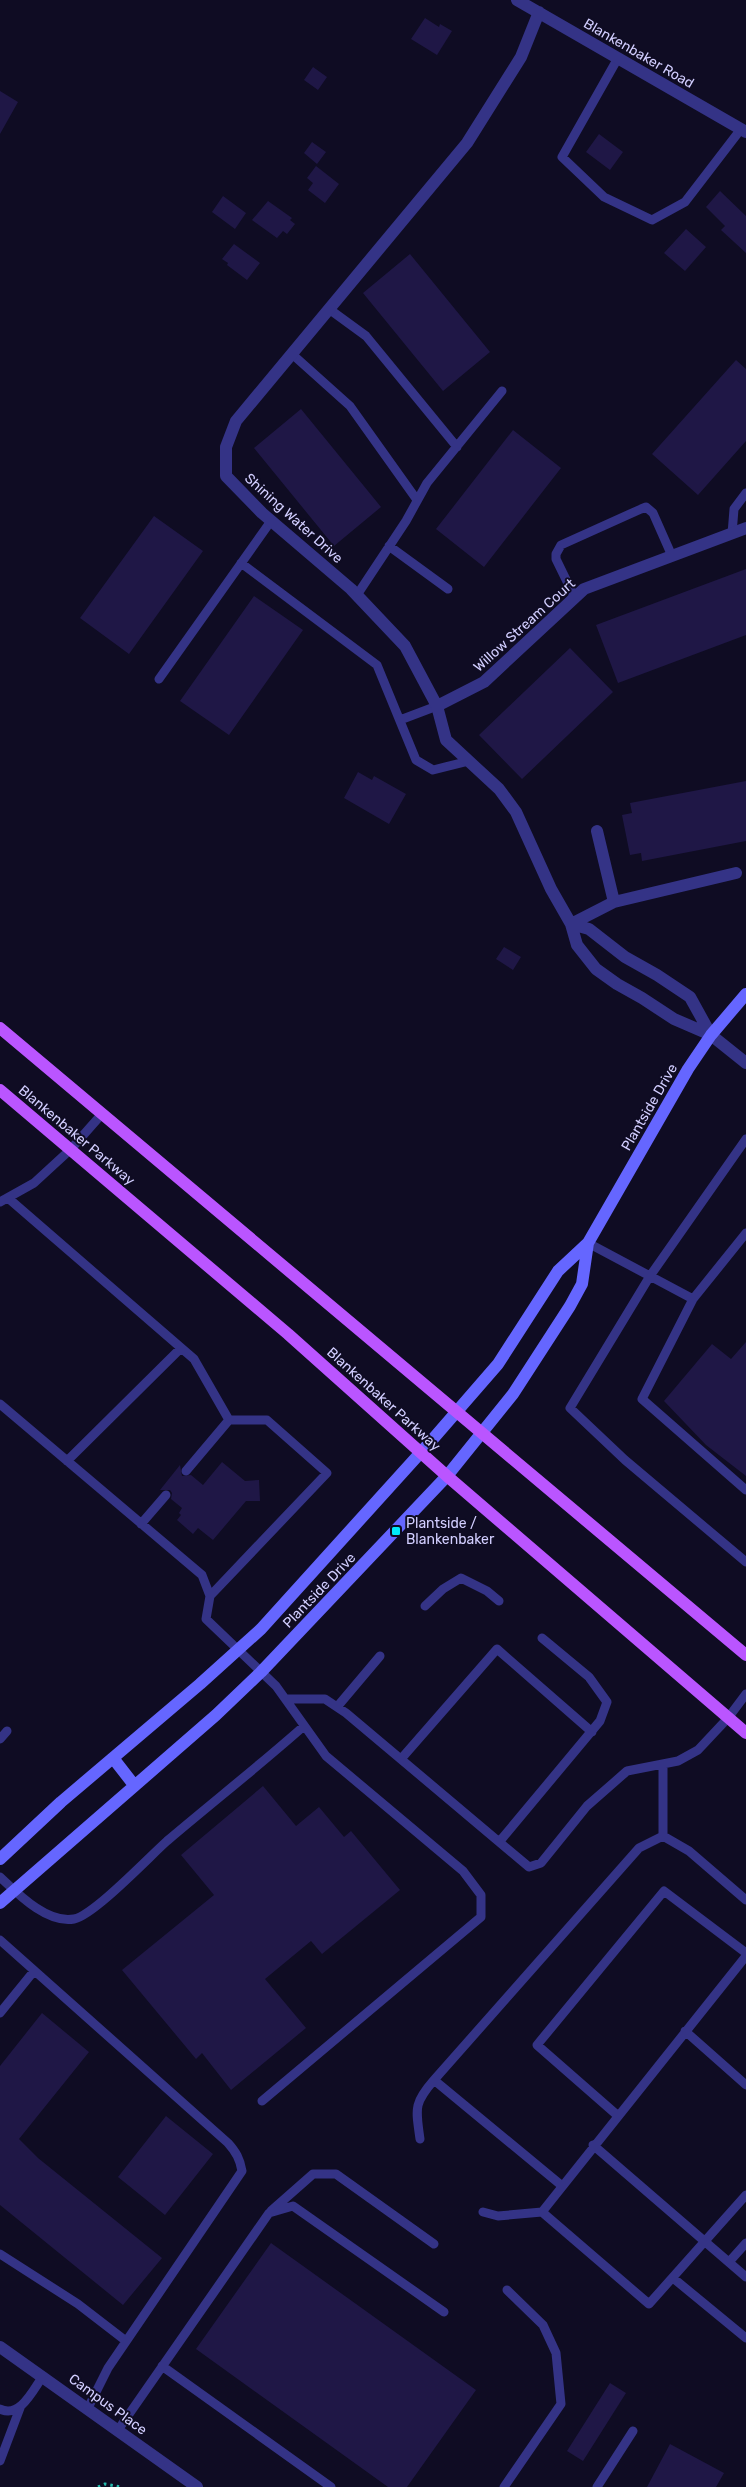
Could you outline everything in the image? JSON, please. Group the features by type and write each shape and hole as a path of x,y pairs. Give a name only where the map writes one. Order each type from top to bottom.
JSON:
{"main road":[{"path":"0,1028 101,1115 746,1655"},
{"name":"Blankenbaker Parkway","path":"0,1090 288,1334 447,1476 746,1733"}],"street":[{"name":"Blankenbaker Road","path":"517,0 743,130"},
{"name":"Shining Water Drive","path":"539,12 521,57 467,143 236,421 226,447 226,476 271,521 357,595 405,646 437,706 446,740 500,789 516,812 551,889 571,924 577,945 596,969 674,1019 711,1035 746,1063"},
{"name":"Willow Stream Court","path":"437,706 484,682 584,589 746,528"},
{"path":"597,832 614,902"},
{"path":"571,924 614,902 736,874"},
{"name":"Shining Water Drive","path":"571,924 589,929 625,957 690,997 711,1035"},
{"name":"Plantside Drive","path":"0,1859 61,1802 261,1629 421,1453 498,1364 558,1271 588,1243 688,1068 711,1035 746,994"},
{"name":"Plantside Drive","path":"0,1903 13,1889 216,1714 261,1672 447,1476 482,1434 528,1372 570,1306 582,1284 588,1243"},
{"path":"113,1758 134,1784"},
{"name":"Campus Place","path":"0,2347 197,2487"}],"lane":[{"path":"618,58 562,157 604,197 652,220 685,202 743,130"},
{"path":"329,309 366,336 457,446"},
{"path":"292,354 350,406 417,500"},
{"path":"357,595 427,483 502,391"},
{"path":"732,534 734,509 746,494"},
{"path":"575,598 558,565 556,559 558,550 567,541 633,512 646,507 649,509 672,556"},
{"path":"158,679 271,521"},
{"path":"389,546 448,589"},
{"path":"241,563 377,665 416,760 433,770 469,761"},
{"path":"400,720 437,706"},
{"path":"101,1115 71,1149 34,1183 4,1200 194,1359 229,1420"},
{"path":"746,1139 650,1276 570,1408 624,1460 746,1562"},
{"path":"746,1233 693,1299 642,1399 746,1490"},
{"path":"588,1243 693,1299"},
{"path":"67,1461 181,1348"},
{"path":"0,1404 202,1575 210,1596 206,1619 276,1686 326,1756 463,1871 481,1895 481,1917 262,2101"},
{"path":"186,1471 229,1420 267,1420 327,1473 210,1596"},
{"path":"141,1524 166,1495"},
{"path":"425,1606 443,1589 461,1578 487,1591 499,1601"},
{"path":"500,1841 592,1732 600,1721 607,1702 589,1677 542,1638"},
{"path":"401,1758 497,1649 592,1732"},
{"path":"337,1707 380,1656"},
{"path":"286,1699 325,1699 337,1707 401,1758 529,1867 541,1863 587,1806 627,1771 678,1761 698,1750 728,1718 746,1694"},
{"path":"0,1877 46,1913 62,1920 76,1918 90,1910 134,1873 166,1842 304,1726"},
{"path":"0,1740 7,1730"},
{"path":"663,1764 663,1836"},
{"path":"663,1836 689,1852 746,1900"},
{"path":"420,2139 416,2111 420,2096 638,1848 663,1836"},
{"path":"542,2212 593,2145 746,1954 664,1891 537,2045 617,2115"},
{"path":"0,1940 228,2143 237,2154 242,2171 108,2368 88,2408"},
{"path":"0,2013 34,1971"},
{"path":"685,2031 746,2085"},
{"path":"434,2080 562,2185"},
{"path":"593,2145 746,2277"},
{"path":"118,2430 269,2213 313,2174 336,2174 434,2244"},
{"path":"483,2212 498,2216 542,2212 649,2304 746,2195"},
{"path":"269,2213 293,2206 444,2312"},
{"path":"729,2262 746,2243"},
{"path":"0,2254 78,2304 126,2341"},
{"path":"673,2278 746,2338"},
{"path":"504,2487 561,2404 556,2353 543,2325 507,2290"},
{"path":"162,2366 331,2487"},
{"path":"0,2461 20,2408 43,2376"},
{"path":"0,2409 10,2412 20,2408"},
{"path":"597,2487 633,2431"}],"path":[{"path":"98,2487 105,2484 121,2487"}],"building":[{"path":"425,18 439,27 440,24 452,31 437,55 411,39"},
{"path":"313,67 327,77 318,90 304,80"},
{"path":"0,91 18,102 0,134"},
{"path":"599,134 623,152 610,170 586,152"},
{"path":"312,142 326,152 317,164 304,153"},
{"path":"316,166 339,184 325,203 308,190 313,183 307,178"},
{"path":"720,191 746,216 746,253 721,230 725,226 706,207"},
{"path":"223,196 246,213 235,229 212,212"},
{"path":"268,201 292,218 290,220 295,224 287,234 283,231 277,238 252,220"},
{"path":"686,229 706,247 685,271 664,253"},
{"path":"234,244 260,263 247,280 222,259"},
{"path":"410,254 490,352 443,391 363,293"},
{"path":"736,360 746,369 746,441 698,495 652,454"},
{"path":"301,409 381,507 334,546 254,448"},
{"path":"513,430 561,468 484,567 436,529"},
{"path":"154,516 203,551 129,654 80,618"},
{"path":"746,569 746,635 618,683 596,625"},
{"path":"254,596 303,630 229,735 180,701"},
{"path":"570,648 613,692 522,779 479,735"},
{"path":"358,772 372,780 374,776 406,794 389,824 344,798"},
{"path":"746,781 746,841 642,861 641,853 630,855 622,815 632,813 630,803"},
{"path":"504,947 521,957 513,970 496,959"},
{"path":"746,1342 746,1476 706,1445 664,1401 712,1344 731,1359"},
{"path":"222,1462 245,1481 259,1480 260,1501 246,1501 213,1540 198,1528 193,1534 177,1520 181,1515 179,1513 182,1508 171,1499 172,1493 170,1490 160,1490 180,1465 182,1476 191,1475 203,1485"},
{"path":"263,1786 296,1826 319,1807 344,1837 351,1831 400,1890 322,1954 311,1941 265,1979 306,2028 231,2090 202,2053 196,2059 122,1970 214,1895 181,1855"},
{"path":"42,2013 89,2052 19,2139 38,2158 162,2258 123,2305 0,2205 0,2066"},
{"path":"166,2116 213,2154 165,2215 118,2177"},
{"path":"271,2243 476,2390 407,2487 388,2487 196,2349"},
{"path":"610,2383 626,2393 583,2461 567,2451"},
{"path":"670,2444 724,2473 716,2487 647,2487"}],"place":[{"name":"Plantside / Blankenbaker","path":"396,1531"}]}
